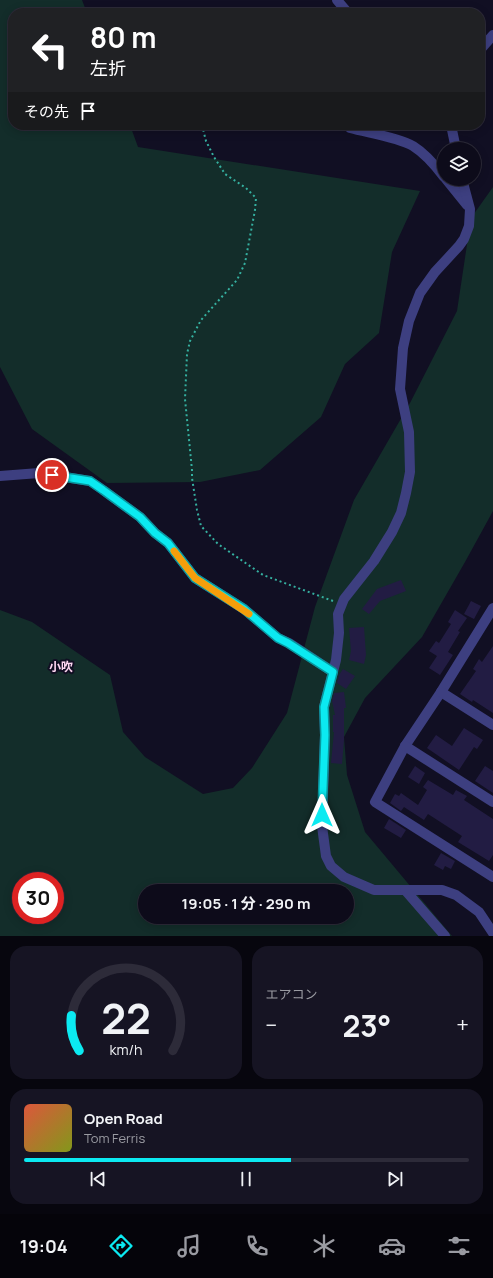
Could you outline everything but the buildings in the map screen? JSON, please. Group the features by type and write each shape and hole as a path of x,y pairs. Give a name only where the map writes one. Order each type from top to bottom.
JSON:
{"street":[{"path":"337,0 344,8"},
{"path":"485,44 493,35"},
{"path":"358,130 412,146 430,160 437,168"},
{"path":"452,130 455,142"},
{"path":"451,186 470,209"},
{"path":"464,186 470,209 469,226 464,239 459,246 435,272 420,293 409,321 403,348 400,389 409,432 410,472 401,513 392,532 374,561 344,599 338,614 339,633 336,660 324,707 325,735 322,826 326,856 331,866 344,876 374,890 442,890 456,894 479,912 493,932"},
{"path":"0,476 39,473 90,481 140,517 155,533 168,543 195,578 244,609 278,638 333,672"},
{"path":"493,608 441,692 405,746 375,802 493,877"},
{"path":"441,692 493,726"},
{"path":"405,746 493,802"},
{"path":"405,890 445,936"}],"path":[{"path":"203,130 206,141 225,174 246,188 256,198 245,263 238,280 201,320 190,341 187,354 185,399 192,478 201,526 218,544 263,575 342,604"}],"green space":[{"path":"0,0 82,0 85,8 8,8 8,130 132,130 138,147 420,191 392,252 379,333 345,364 321,417 260,470 200,482 107,483 32,429 0,367"},
{"path":"493,187 493,511 422,637 365,698 344,737 347,775 365,832 452,936 0,936 0,610 32,622 110,675 123,732 145,757 203,794 233,788 252,768 287,713 315,607 354,500 410,403 457,311 471,218"}],"slow traffic":[{"path":"174,551 195,578 244,609 249,614"}],"district":[{"name":"小吹","path":"61,666"}],"route":[{"path":"52,475 90,481 103,490 140,517 155,533 168,543 195,578 244,609 278,638 333,672 324,707 325,735 322,815"}]}
